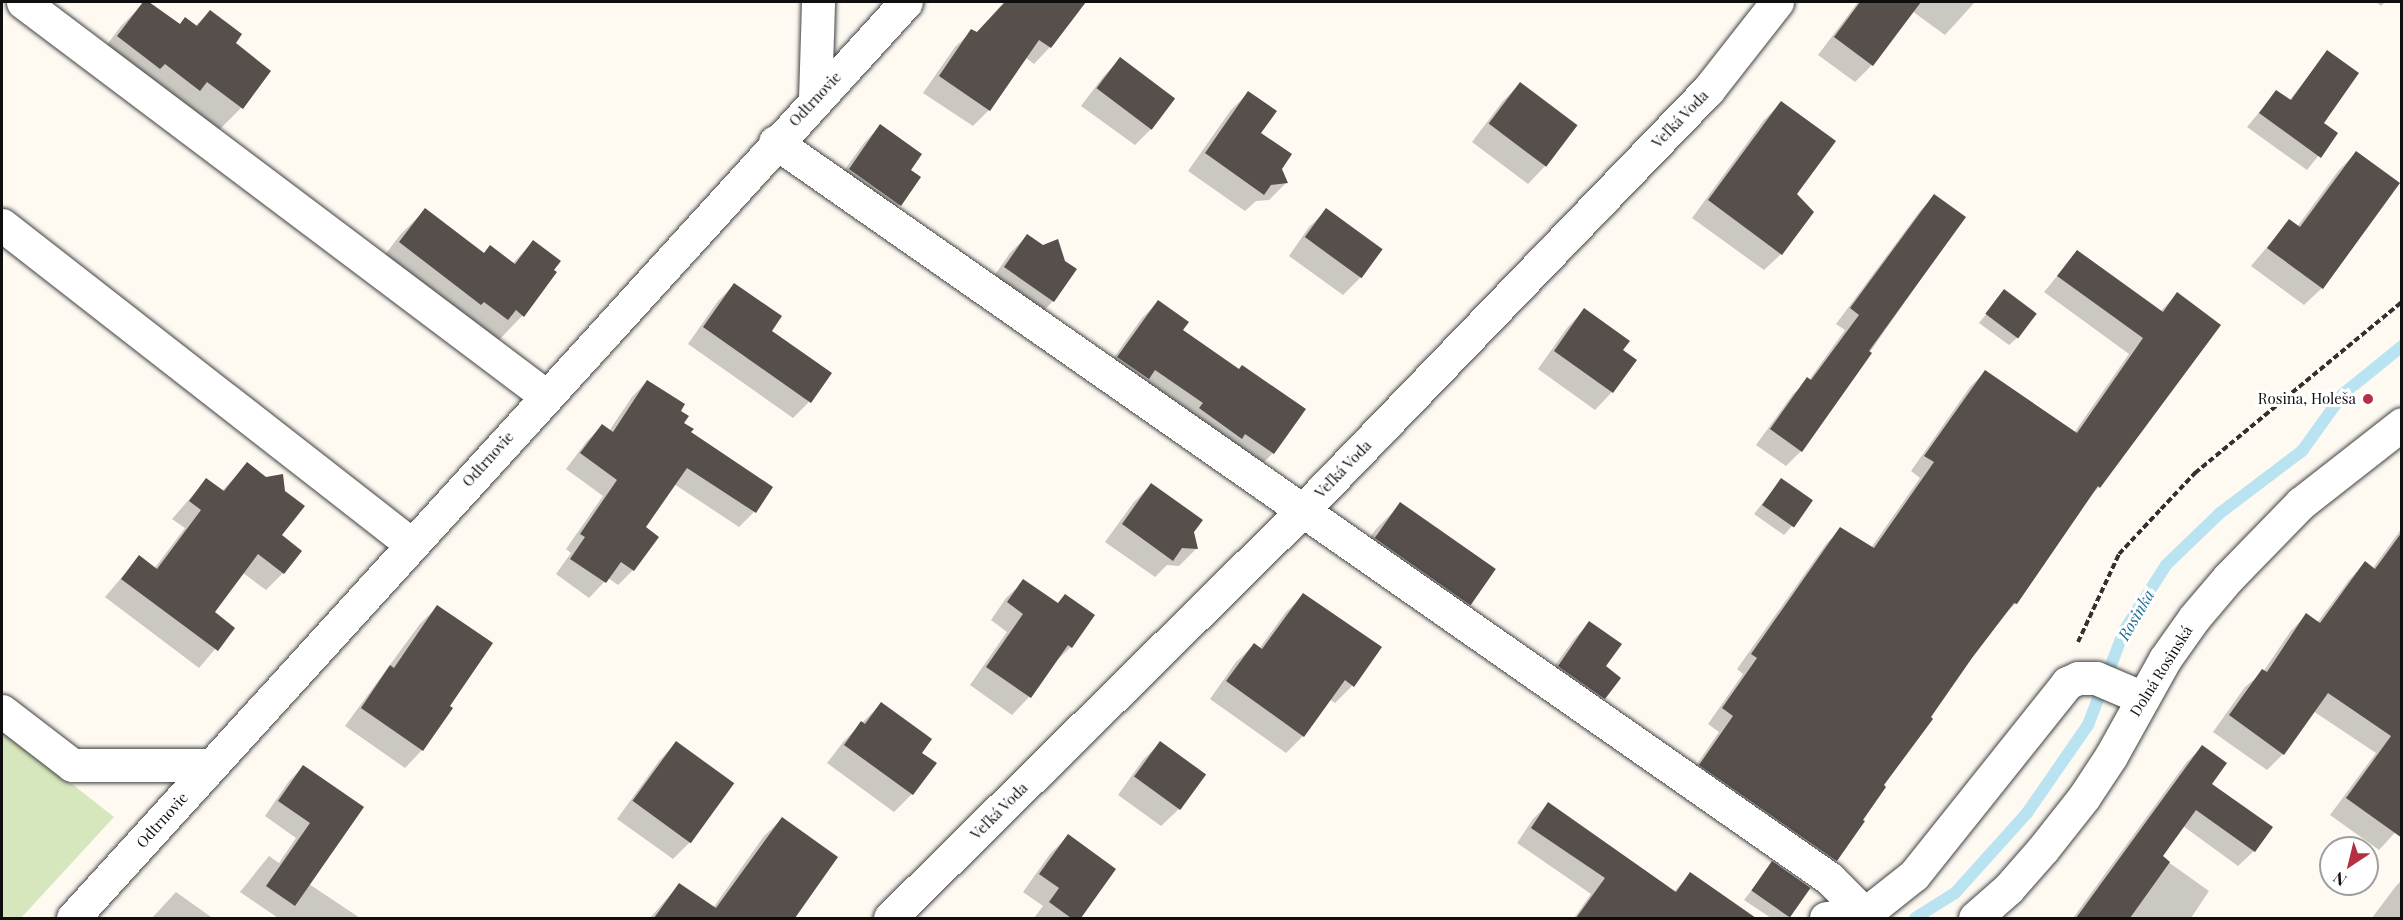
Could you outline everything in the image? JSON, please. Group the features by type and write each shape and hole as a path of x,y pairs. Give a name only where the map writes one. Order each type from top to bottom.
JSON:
{"street":[{"path":"23,2 546,396"},
{"path":"815,99 818,2"},
{"name":"Odtrnovie","path":"73,918 775,142 906,2"},
{"name":"Veľká Voda","path":"890,918 1302,511 1708,90 1777,2"},
{"path":"775,142 1829,878 1868,916"},
{"path":"2,225 411,544"},
{"name":"Dolná Rosinská","path":"1975,918 2029,865 2084,798 2188,626 2228,578 2301,503 2402,424"},
{"path":"1826,918 1868,916 1914,875 2016,750 2059,692 2096,680 2143,698"},
{"path":"2,711 72,765 212,765"}],"path":[{"path":"2096,680 2074,653 2119,554 2195,473 2402,302"}],"green space":[{"path":"2,729 114,817 21,918 2,918"}],"building":[{"path":"143,2 149,2 180,24 185,17 197,26 210,10 242,34 236,43 271,71 243,109 207,82 200,91 165,64 160,69 117,36"},
{"path":"1005,2 1086,2 1051,48 1039,40 990,111 939,76 971,29 977,32"},
{"path":"1860,2 1921,2 1873,66 1834,37"},
{"path":"2327,50 2359,73 2324,123 2338,133 2321,158 2259,113 2276,90 2291,100"},
{"path":"1120,57 1175,99 1152,130 1097,88"},
{"path":"1520,82 1578,125 1546,167 1489,124"},
{"path":"1248,91 1277,111 1261,133 1292,154 1282,169 1288,183 1271,185 1264,195 1205,153"},
{"path":"1781,101 1836,141 1797,194 1814,212 1782,255 1708,200"},
{"path":"880,124 922,154 911,170 921,177 901,206 849,169"},
{"path":"2356,151 2400,183 2323,289 2267,248 2289,219 2300,227"},
{"path":"1934,194 1966,217 1869,351 1872,353 1802,452 1770,429 1807,377 1811,380 1859,315 1850,308"},
{"path":"425,208 484,253 490,245 515,264 533,240 561,261 554,270 557,272 524,317 516,310 508,320 484,302 481,305 399,242"},
{"path":"1326,208 1383,249 1361,278 1305,237"},
{"path":"1027,234 1043,245 1058,239 1065,261 1077,269 1054,302 1004,267"},
{"path":"2077,250 2163,312 2177,292 2221,325 2100,488 2098,486 2017,604 2014,603 1972,658 1931,717 1933,719 1884,785 1886,787 1863,820 1865,821 1837,861 1699,765 1733,716 1722,708 1757,658 1751,654 1840,527 1874,548 1934,462 1924,456 1985,370 2077,433 2143,338 2057,276"},
{"path":"734,283 782,316 772,331 832,373 811,403 703,327"},
{"path":"2004,289 2037,314 2018,338 1985,314"},
{"path":"1158,300 1189,322 1183,330 1239,369 1242,365 1306,409 1274,454 1245,434 1242,439 1199,408 1203,403 1155,370 1149,379 1117,357"},
{"path":"1584,308 1630,341 1623,350 1637,360 1613,393 1554,351"},
{"path":"647,380 685,404 681,411 689,416 684,423 694,429 691,432 773,487 756,513 687,468 646,527 659,537 634,571 621,562 606,583 570,559 585,537 580,534 617,480 580,453 602,424 613,432"},
{"path":"247,462 266,477 283,474 285,491 305,506 282,535 302,551 284,574 258,554 215,612 235,628 218,651 121,579 139,555 157,569 201,510 189,501 206,478 224,491"},
{"path":"1781,478 1813,500 1794,527 1762,505"},
{"path":"1151,483 1203,520 1194,532 1198,549 1182,548 1173,561 1122,524"},
{"path":"1400,502 1496,569 1471,605 1375,538"},
{"path":"2402,532 2402,838 2346,798 2391,736 2328,693 2284,755 2229,715 2262,669 2267,672 2306,613 2320,623 2365,561 2375,569"},
{"path":"1023,579 1058,603 1065,594 1095,615 1072,648 1068,645 1031,698 986,667 1023,614 1007,602"},
{"path":"1303,593 1382,647 1354,687 1345,680 1304,737 1226,681 1254,643 1262,649"},
{"path":"437,605 493,643 450,706 453,708 423,751 361,708 390,665 394,668"},
{"path":"1589,621 1622,644 1606,666 1621,678 1605,699 1558,666"},
{"path":"881,702 932,739 922,753 937,763 913,795 844,745 861,721 865,724"},
{"path":"676,741 734,783 691,843 633,801"},
{"path":"1160,741 1206,775 1180,810 1134,777"},
{"path":"2202,745 2227,763 2212,784 2273,827 2255,852 2196,810 2163,856 2170,862 2130,918 2076,918"},
{"path":"303,765 364,807 295,906 266,886 310,823 278,801"},
{"path":"1548,802 1676,892 1690,872 1756,918 1576,918 1605,878 1531,828"},
{"path":"782,817 838,857 795,918 654,918 679,883 716,908"},
{"path":"1068,834 1116,869 1081,918 1071,918 1049,902 1059,888 1039,874"},
{"path":"1772,861 1811,888 1790,917 1751,890"}],"waterway":[{"name":"Rosinka","path":"1915,918 1955,893 2027,813 2088,725 2124,631 2166,565 2220,513 2302,451 2343,394 2402,346"}],"place":[{"name":"Rosina, Holeša","path":"2368,399"}]}
